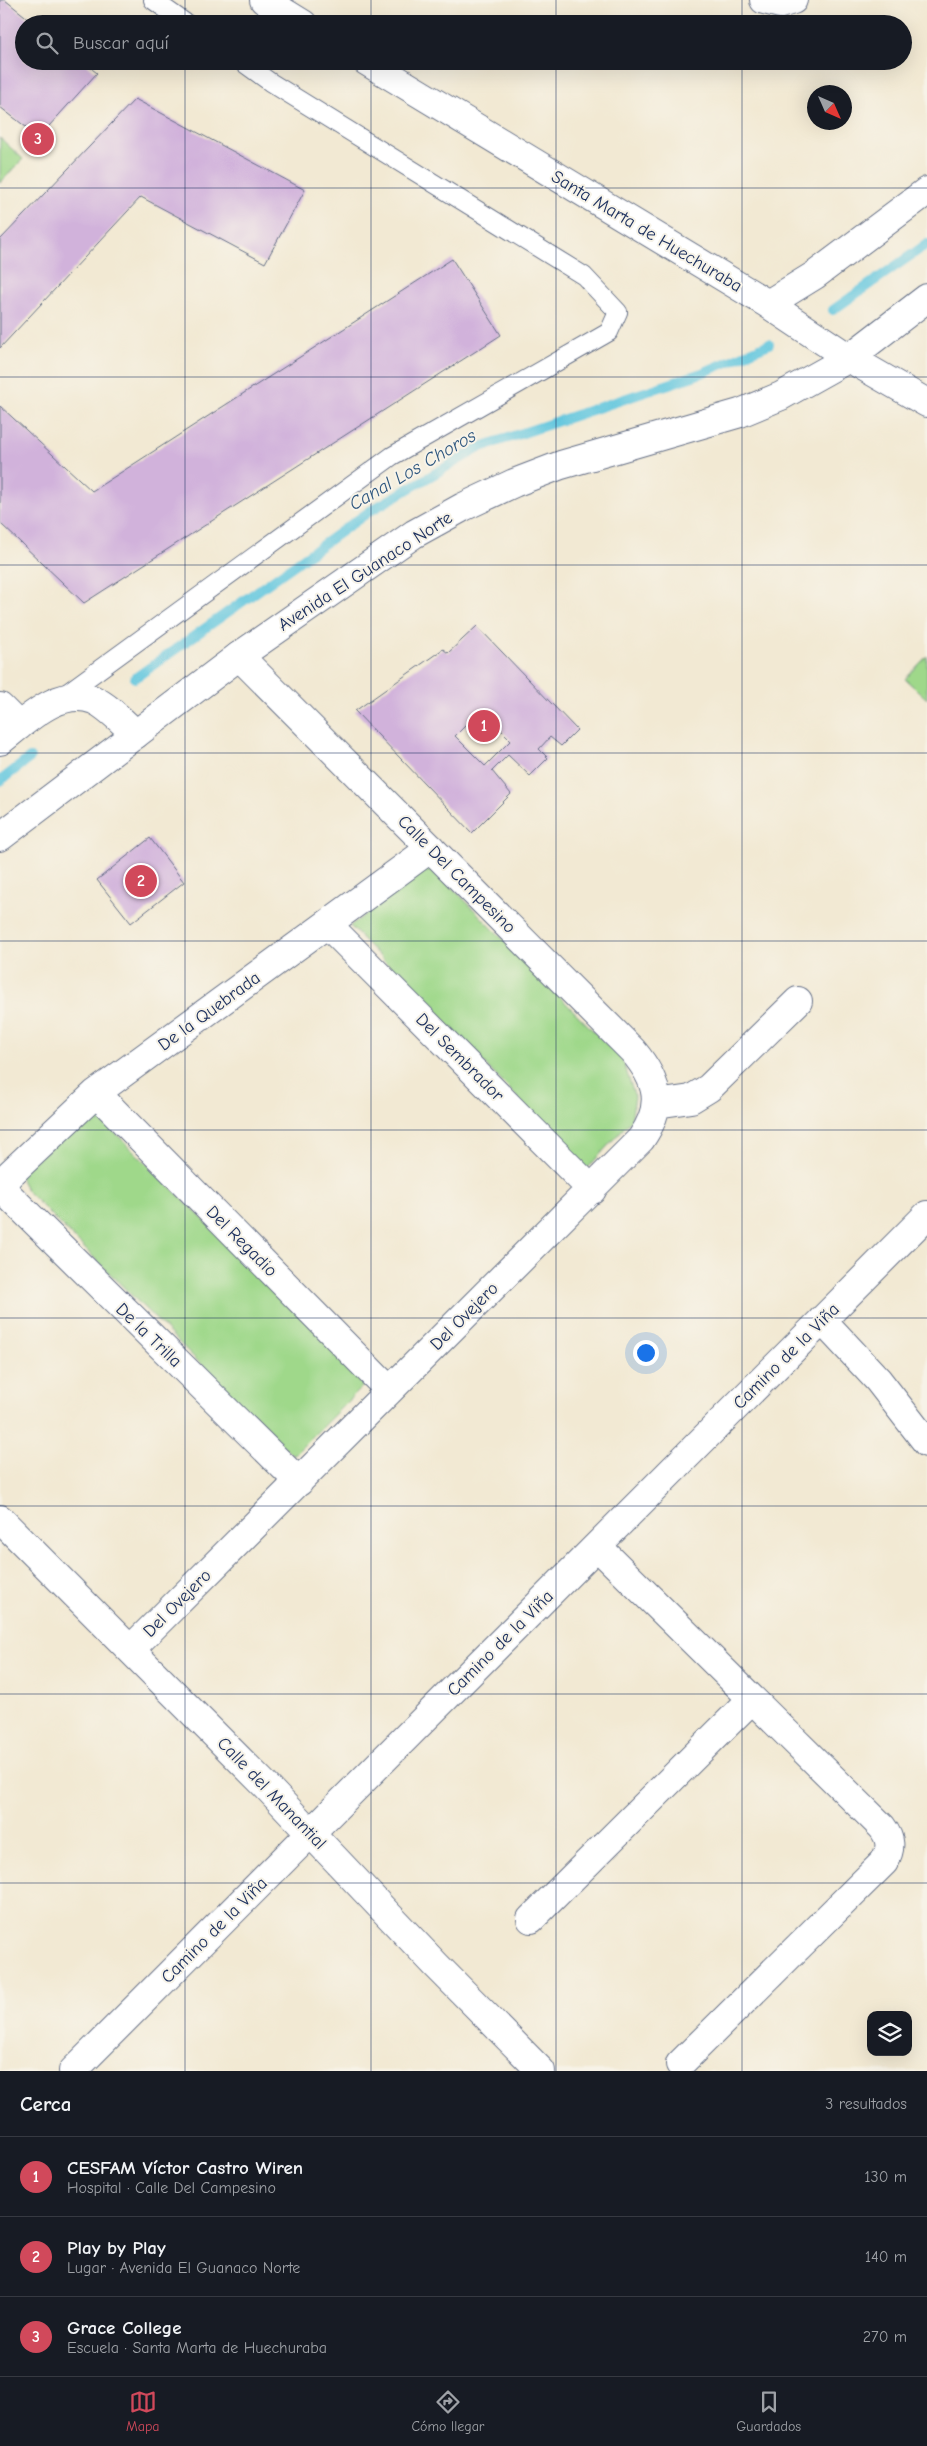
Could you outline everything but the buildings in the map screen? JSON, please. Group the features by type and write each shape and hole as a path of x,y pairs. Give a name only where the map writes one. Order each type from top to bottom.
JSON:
{"street":[{"path":"764,0 780,4 793,0"},
{"path":"261,2 286,15"},
{"name":"Santa Marta de Huechuraba","path":"381,70 768,304 849,358 927,403"},
{"path":"768,304 815,275 927,191"},
{"name":"Avenida El Guanaco Norte","path":"0,837 239,656 392,549 463,507 514,483 561,465 740,413 781,396 849,358 927,298"},
{"name":"Calle Del Campesino","path":"239,656 633,1050 652,1077 656,1090 656,1104"},
{"path":"0,707 9,734 50,705 71,697 95,700 136,734"},
{"name":"De la Quebrada","path":"0,1188 9,1175 96,1093 431,848"},
{"name":"Del Sembrador","path":"328,925 592,1190"},
{"path":"656,1104 690,1099 705,1091 798,1001"},
{"name":"Del Regadio","path":"96,1093 389,1390"},
{"name":"Del Ovejero","path":"131,1649 389,1390 592,1190 640,1139 654,1117 656,1104"},
{"name":"De la Trilla","path":"0,1188 299,1482"},
{"name":"Camino de la Viña","path":"73,2071 927,1214"},
{"path":"822,1320 878,1380 927,1443"},
{"name":"Calle del Manantial","path":"0,1519 131,1649 541,2071"},
{"path":"597,1546 882,1827 888,1834 890,1844 889,1853 884,1862 680,2064"},
{"path":"531,1919 752,1699"}],"lane":[{"path":"153,0 174,15"},
{"path":"50,705 392,456 609,332 618,312 584,276 253,70"}],"green space":[{"path":"0,138 23,159 0,183"},
{"path":"927,656 927,699 905,679"},
{"path":"431,866 623,1061 635,1097 631,1120 587,1169 350,926"},
{"path":"94,1112 368,1381 293,1456 27,1191 18,1174"}],"waterway":[{"name":"Canal Los Choros","path":"833,310 927,244"},
{"name":"Canal Los Choros","path":"135,678 370,511 481,447 702,373 769,344"},
{"name":"Canal Los Choros","path":"0,781 30,758"}],"place":[{"name":"Grace College","path":"38,139"},
{"name":"CESFAM Víctor Castro Wiren","path":"484,726"},
{"name":"Play by Play","path":"141,881"}]}
